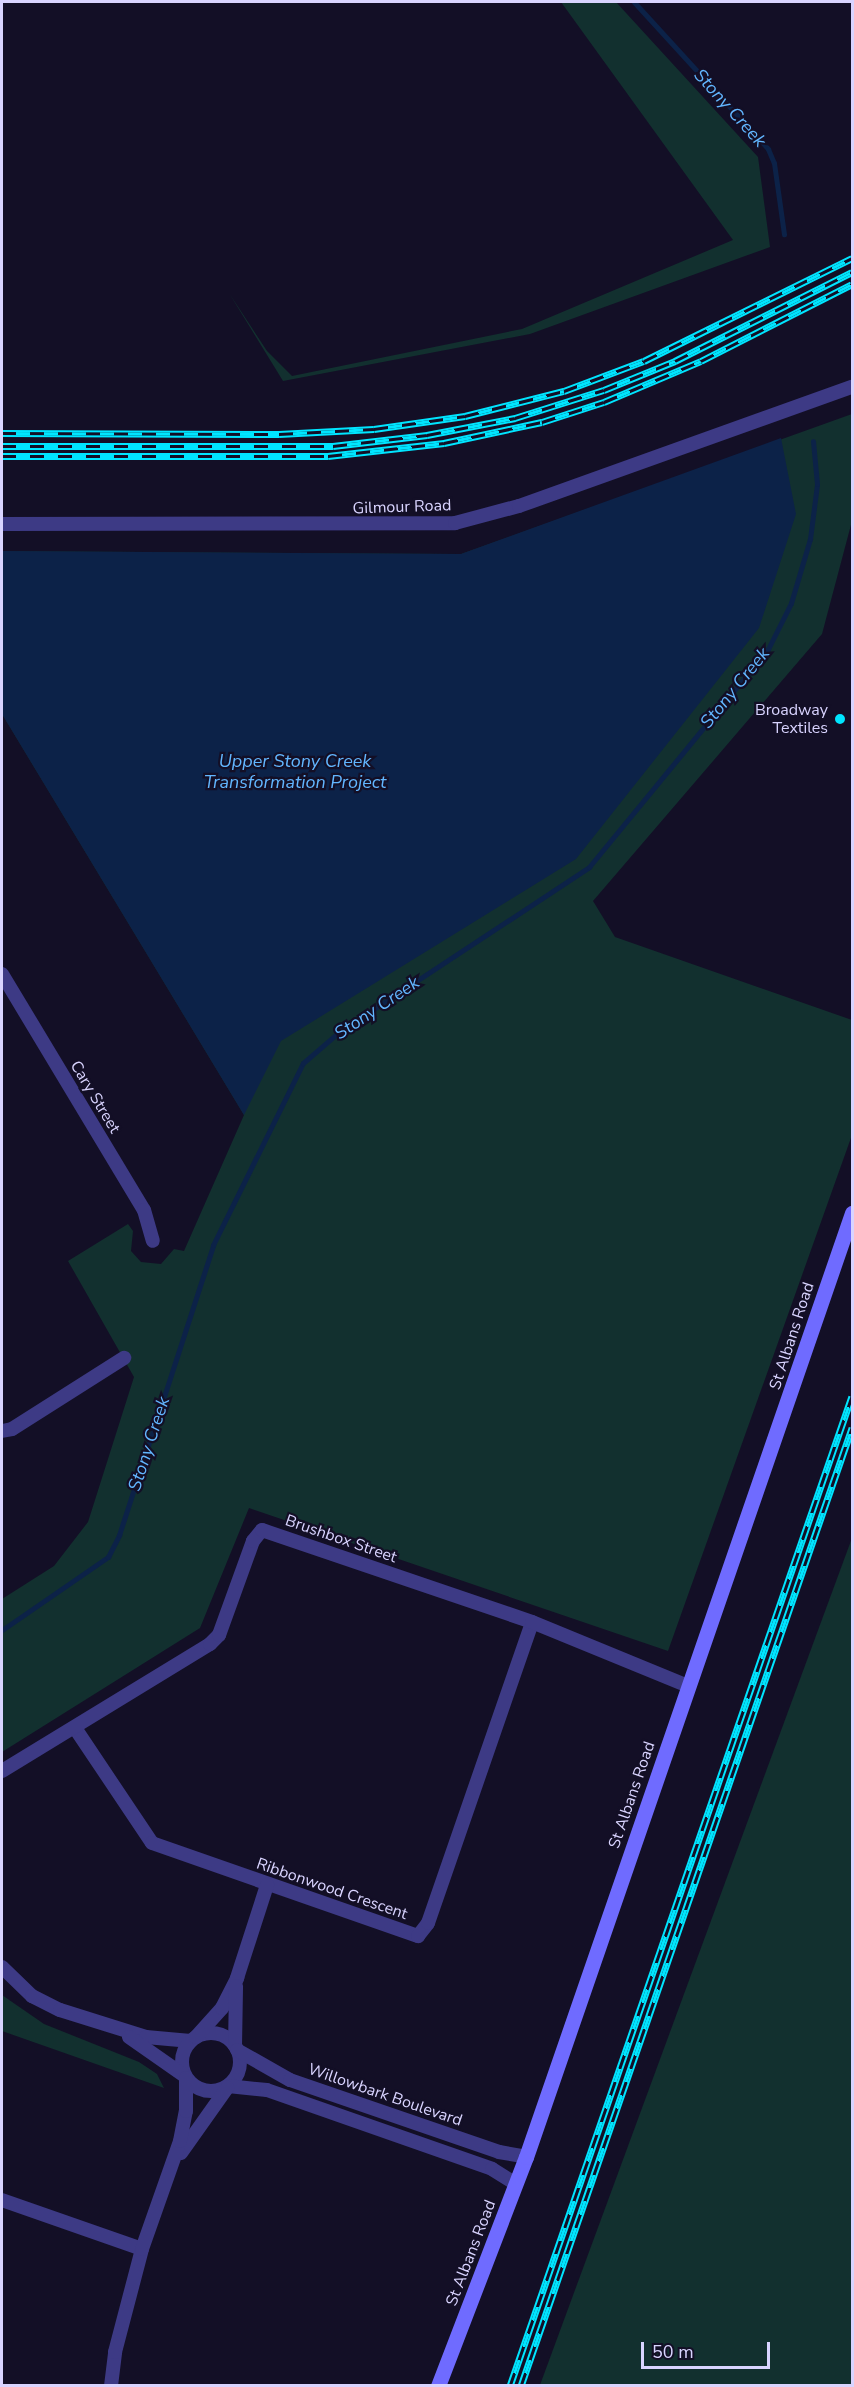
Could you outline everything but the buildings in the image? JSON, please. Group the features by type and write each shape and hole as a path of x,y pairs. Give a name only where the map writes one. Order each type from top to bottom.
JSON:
{"main road":[{"name":"St Albans Road","path":"438,2385 526,2157 852,1213"}],"street":[{"name":"Gilmour Road","path":"2,524 455,523 519,506 852,387"},
{"name":"Cary Street","path":"2,974 144,1210 153,1241"},
{"path":"2,1431 24,1421 124,1358"},
{"name":"Brushbox Street","path":"2,1771 210,1644 219,1635 253,1541 262,1530 532,1622 688,1686"},
{"name":"Ribbonwood Crescent","path":"75,1728 152,1844 418,1936 428,1923 532,1622"},
{"path":"111,2385 115,2352 141,2249 170,2173 186,2110 186,2077 182,2058 193,2040 222,2008 237,1978 267,1885"},
{"path":"2,1967 32,1996 111,2028 147,2047 201,2090 219,2091 228,2086"},
{"path":"170,2173 238,2073 237,1978"},
{"path":"111,2028 193,2040 212,2033 236,2048"},
{"name":"Willowbark Boulevard","path":"236,2048 290,2080 506,2154 526,2157"},
{"name":"Willowbark Boulevard","path":"228,2086 267,2090 492,2169 516,2184"},
{"path":"2,2200 141,2249"}],"green space":[{"path":"561,2 616,2 758,157 770,247 530,334 283,381 229,293 267,351 292,376 522,329 733,240"},
{"path":"852,414 852,521 822,634 593,901 615,937 852,1020 852,1135 668,1651 249,1508 200,1628 2,1752 2,1599 54,1566 88,1522 134,1377 68,1261 128,1224 133,1231 131,1251 141,1262 161,1264 174,1249 184,1251 244,1115 2,714 2,551 461,554"},
{"path":"852,1538 852,2385 540,2385"},
{"path":"2,1995 44,2024 139,2062 157,2074 164,2088 2,2031"}],"water":[{"name":"Upper Stony Creek Transformation Project","path":"781,438 796,514 759,628 576,859 281,1041 244,1115 2,714 2,551 461,554"}],"waterway":[{"name":"Stony Creek","path":"634,2 768,149 774,163 784,234"},
{"name":"Stony Creek","path":"2,1630 108,1557 119,1535 213,1245 303,1063 339,1032 589,867 768,649 791,603 810,539 817,484 813,441"}],"railway":[{"path":"2,433 279,434 374,429 465,416 564,391 644,361 852,258"},
{"path":"2,446 333,446 427,435 515,418 604,390 675,361 852,272"},
{"path":"2,456 328,456 444,443 542,422 604,402 701,361 852,284"},
{"path":"510,2386 852,1396"},
{"path":"521,2386 852,1428"}],"place":[{"name":"Broadway Textiles","path":"840,719"}]}
